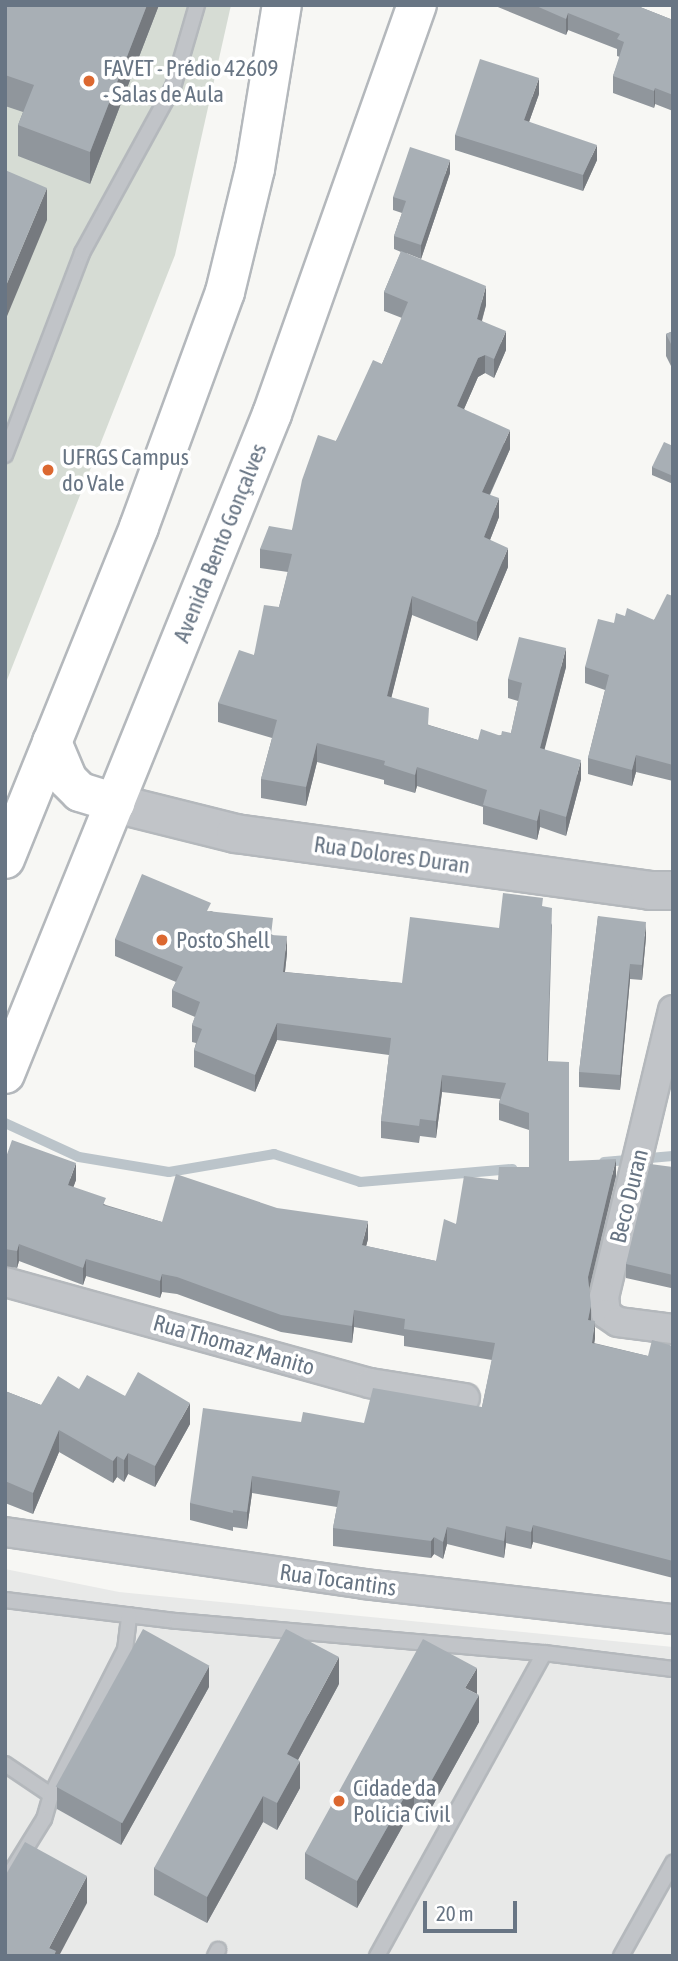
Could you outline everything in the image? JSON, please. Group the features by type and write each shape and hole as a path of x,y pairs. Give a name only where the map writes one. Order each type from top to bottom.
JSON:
{"main road":[{"path":"5,859 139,527 225,292 255,169 282,5"},
{"name":"Avenida Bento Gonçalves","path":"5,1074 272,414 417,5"},
{"path":"52,743 74,786 115,803"}],"street":[{"name":"Rua Dolores Duran","path":"115,803 235,833 649,891 673,890"},
{"name":"Beco Duran","path":"673,1010 604,1297 606,1314 618,1322 673,1329"},
{"name":"Rua Thomaz Manito","path":"5,1282 370,1383 465,1398"},
{"name":"Rua Tocantins","path":"5,1532 364,1584 673,1619"}],"lane":[{"path":"5,455 82,253 173,87 197,5"},
{"path":"5,1600 129,1615 544,1653 673,1669"},
{"path":"5,1882 44,1819 51,1795 125,1650 129,1615"},
{"path":"377,1956 544,1653"},
{"path":"5,1763 51,1795"},
{"path":"621,1956 673,1863"}],"shaded area":[{"name":"UFRGS Campus do Vale","path":"5,5 231,5 175,255 5,685"},
{"name":"Cidade da Polícia Civil","path":"5,1569 119,1592 673,1647 673,1956 5,1956"}],"building":[{"name":"FAVET - Prédio 42609 - Salas de Aula","path":"5,5 147,5 90,152 18,125 34,85 5,75"},
{"path":"534,5 635,5 673,20 673,95 613,76 624,42 617,39 620,34 568,13 566,19"},
{"path":"480,59 539,78 524,120 597,145 583,175 455,135"},
{"path":"410,147 450,160 421,245 394,236 406,201 393,197"},
{"path":"5,170 47,188 5,288"},
{"path":"401,251 486,286 477,319 506,331 494,359 485,355 478,358 457,406 510,430 482,492 499,498 484,537 508,548 477,622 412,596 387,696 429,708 428,725 478,740 481,729 501,736 502,731 511,733 522,683 508,679 519,637 566,648 540,748 581,760 566,817 540,809 537,821 483,805 487,790 417,767 415,775 384,765 385,761 317,743 306,787 261,779 277,720 218,703 239,650 254,655 264,605 279,607 292,554 260,549 269,526 292,530 302,480 318,435 336,441 373,360 382,364 408,302 384,292"},
{"path":"673,331 673,348 666,334"},
{"path":"664,442 673,446 673,476 652,467"},
{"path":"667,594 673,596 673,765 636,755 632,770 588,758 609,675 585,667 598,619 614,623 616,613 625,616 627,608 654,620"},
{"path":"142,874 211,903 207,911 273,918 271,935 287,936 283,972 402,983 410,917 499,928 503,893 543,898 542,906 552,908 547,1061 569,1062 569,1161 616,1159 588,1277 591,1305 588,1320 595,1321 592,1343 648,1356 652,1340 673,1346 673,1561 533,1525 531,1532 506,1526 504,1541 447,1527 443,1542 434,1537 431,1541 333,1528 340,1491 252,1476 247,1512 233,1510 233,1513 190,1503 203,1408 301,1422 303,1412 364,1423 373,1388 482,1407 495,1343 404,1329 405,1319 354,1310 352,1326 281,1315 177,1277 162,1274 160,1281 86,1259 83,1268 19,1244 17,1251 5,1249 5,1160 12,1140 76,1163 68,1185 106,1198 103,1205 162,1222 176,1174 277,1208 368,1221 362,1245 436,1261 444,1219 456,1224 464,1176 498,1180 499,1167 529,1167 529,1113 499,1103 506,1083 442,1075 436,1121 420,1119 419,1126 381,1121 391,1038 277,1023 255,1075 194,1050 202,1029 192,1025 200,1002 172,990 183,967 115,939"},
{"path":"598,916 646,922 642,965 630,964 620,1075 579,1072"},
{"path":"650,1164 673,1167 673,1275 626,1264"},
{"path":"138,1372 190,1403 155,1466 128,1453 124,1460 117,1456 113,1461 59,1430 33,1493 5,1481 5,1391 41,1405 58,1376 79,1389 87,1375 125,1396"},
{"path":"143,1629 209,1666 122,1823 56,1786"},
{"path":"286,1629 339,1657 287,1754 300,1761 277,1803 263,1796 207,1897 154,1868"},
{"path":"423,1639 477,1668 465,1688 479,1695 428,1787 414,1780 357,1881 305,1853"},
{"path":"25,1842 87,1876 49,1948 56,1951 54,1956 5,1956 5,1876"}],"waterway":[{"path":"5,1123 79,1157 169,1172 274,1154 360,1182 512,1169"},
{"path":"604,1162 673,1156"}],"place":[{"name":"FAVET - Prédio 42609 - Salas de Aula","path":"89,81"},
{"name":"UFRGS Campus do Vale","path":"48,470"},
{"name":"Posto Shell","path":"162,940"},
{"name":"Cidade da Polícia Civil","path":"339,1801"}]}
